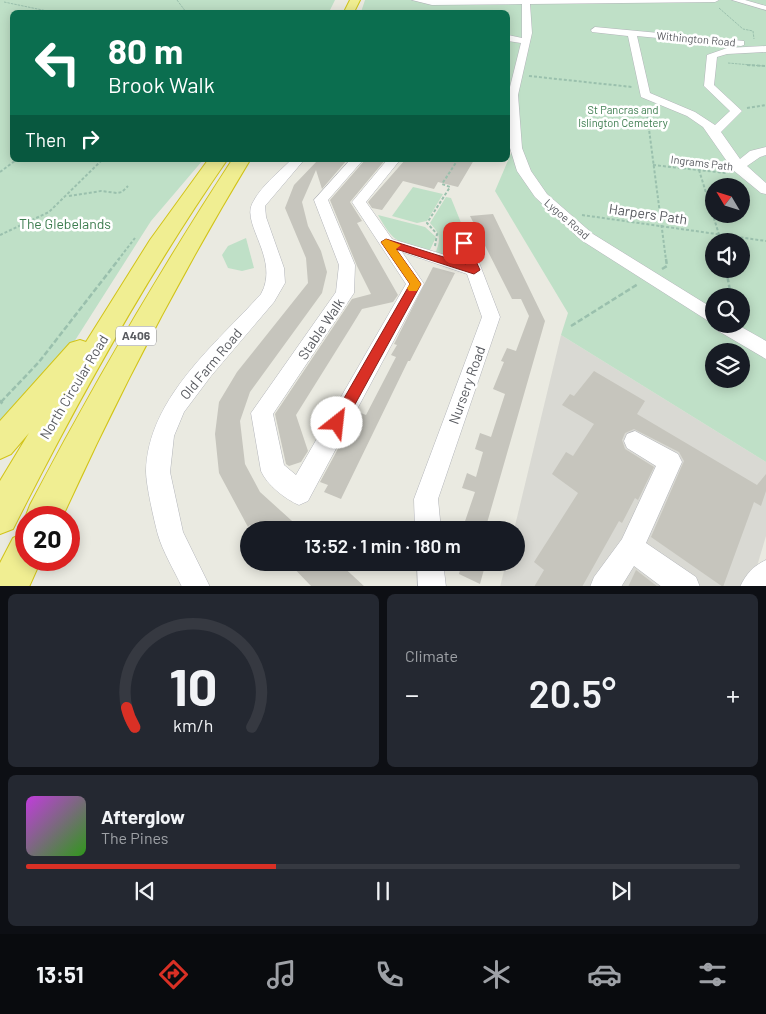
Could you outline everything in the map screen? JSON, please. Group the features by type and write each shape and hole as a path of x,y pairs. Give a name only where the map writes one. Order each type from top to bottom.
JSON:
{"highway":[{"name":"North Circular Road","path":"0,516 28,464 142,272 190,198 217,162"},
{"name":"North Circular Road","path":"49,506 131,345 200,223 240,162"},
{"name":"A406","path":"0,444 57,380 142,272"},
{"path":"9,586 16,571"}],"street":[{"path":"416,0 432,2 713,3"},
{"path":"736,0 766,8"},
{"name":"Lygoe Road","path":"526,1 528,33 513,73 511,119 516,148 524,171 542,197 587,237 705,312"},
{"name":"Withington Road","path":"595,30 759,47"},
{"path":"632,34 644,92 658,104 694,114 715,132 722,146 738,167 766,190"},
{"path":"510,38 526,41"},
{"path":"715,132 736,111 709,86 712,54 759,47"},
{"path":"738,167 755,154 766,151"},
{"name":"Old Farm Road","path":"196,586 171,535 158,472 163,436 175,407 204,370 268,298 276,283 276,268 259,217 258,206 264,196 296,162"},
{"name":"Stable Walk","path":"355,162 320,200 347,266 345,293 262,414 273,471 298,493 415,284 386,242"},
{"path":"392,162 359,202 386,242 474,270"},
{"name":"Nursery Road","path":"427,521 426,499 491,317 464,243"},
{"path":"737,333 766,351"},
{"path":"604,586 631,548 670,462 635,441"},
{"path":"631,548 686,586"},
{"path":"431,571 432,586"},
{"path":"754,586 766,574"}],"path":[{"path":"3,2 42,10"},
{"path":"713,3 743,29 753,31 755,38 752,41 759,47"},
{"path":"710,61 766,66"},
{"path":"513,73 644,92 667,266 571,326"},
{"path":"736,111 766,105"},
{"path":"0,172 13,162"},
{"path":"0,235 49,212 100,162"},
{"path":"430,256 437,234 428,227 427,223 450,187 442,184 456,162"},
{"name":"Ingrams Path","path":"653,165 749,176"},
{"path":"699,170 720,233"},
{"path":"67,196 101,191 117,193 122,192 128,186"},
{"name":"Harpers Path","path":"556,211 713,233"},
{"path":"0,404 39,362 135,238"},
{"name":"Harpers Path","path":"750,239 766,241"}],"shaded area":[{"path":"561,335 766,462 766,536 751,586 500,586 504,571 525,571 525,521 516,521"}],"green space":[{"name":"The Glebelands","path":"0,0 335,0 330,10 10,10 10,162 201,162 151,221 60,364 0,429"},
{"name":"St Pancras and Islington Cemetery","path":"365,0 766,0 766,462 561,335 568,313 495,191 507,162 510,162 512,151 510,150 510,10 362,10"},
{"path":"413,187 443,194 427,221 417,223 392,216"},
{"path":"446,197 451,198 468,240 463,256 455,259 435,254 439,237 430,223"},
{"path":"378,215 425,227 436,237 430,250 398,241 389,232"},
{"path":"246,238 254,268 242,271 228,268 222,255 228,246"}],"building":[{"path":"316,162 345,162 322,189 316,170 302,202 308,226 321,251 327,272 322,293 250,392 240,421 245,464 260,492 292,521 245,521 219,473 215,434 219,402 237,372 308,283 306,258 285,208 294,185"},
{"path":"363,162 383,162 350,202 362,221 357,223 398,295 393,302 362,309 296,415 308,451 301,462 289,466 286,464 275,414 352,299 371,294 357,266 330,200"},
{"path":"403,162 473,162 458,187 438,182 434,189 403,181 382,210 372,208 368,202"},
{"path":"493,214 545,321 488,521 465,521 475,492 462,488 467,473 476,477 483,452 475,449 480,433 491,437 505,394 493,389 504,362 501,361 507,348 516,351 529,316 521,299 512,299 470,216"},
{"path":"433,267 455,273 410,361 408,361 341,499 324,492 328,485 320,482 358,412 366,415 396,357 391,355 397,345 394,344"},
{"path":"594,371 645,401 637,414 757,485 766,474 766,491 761,506 754,502 723,586 651,537 684,461 679,452 634,429 625,433 622,440 625,449 654,467 638,500 635,498 622,523 619,521 583,586 535,586 544,570 534,562 578,493 552,474 566,452 573,456 594,424 562,405 570,394 574,396"},
{"path":"636,570 657,586 628,586"},
{"path":"297,571 348,571 364,586 311,586"},
{"path":"460,571 484,571 480,584 459,574"}],"slow traffic":[{"path":"396,245 386,242 415,284 413,288"}],"route":[{"path":"337,423 415,284 386,242 474,270 464,243"}]}
